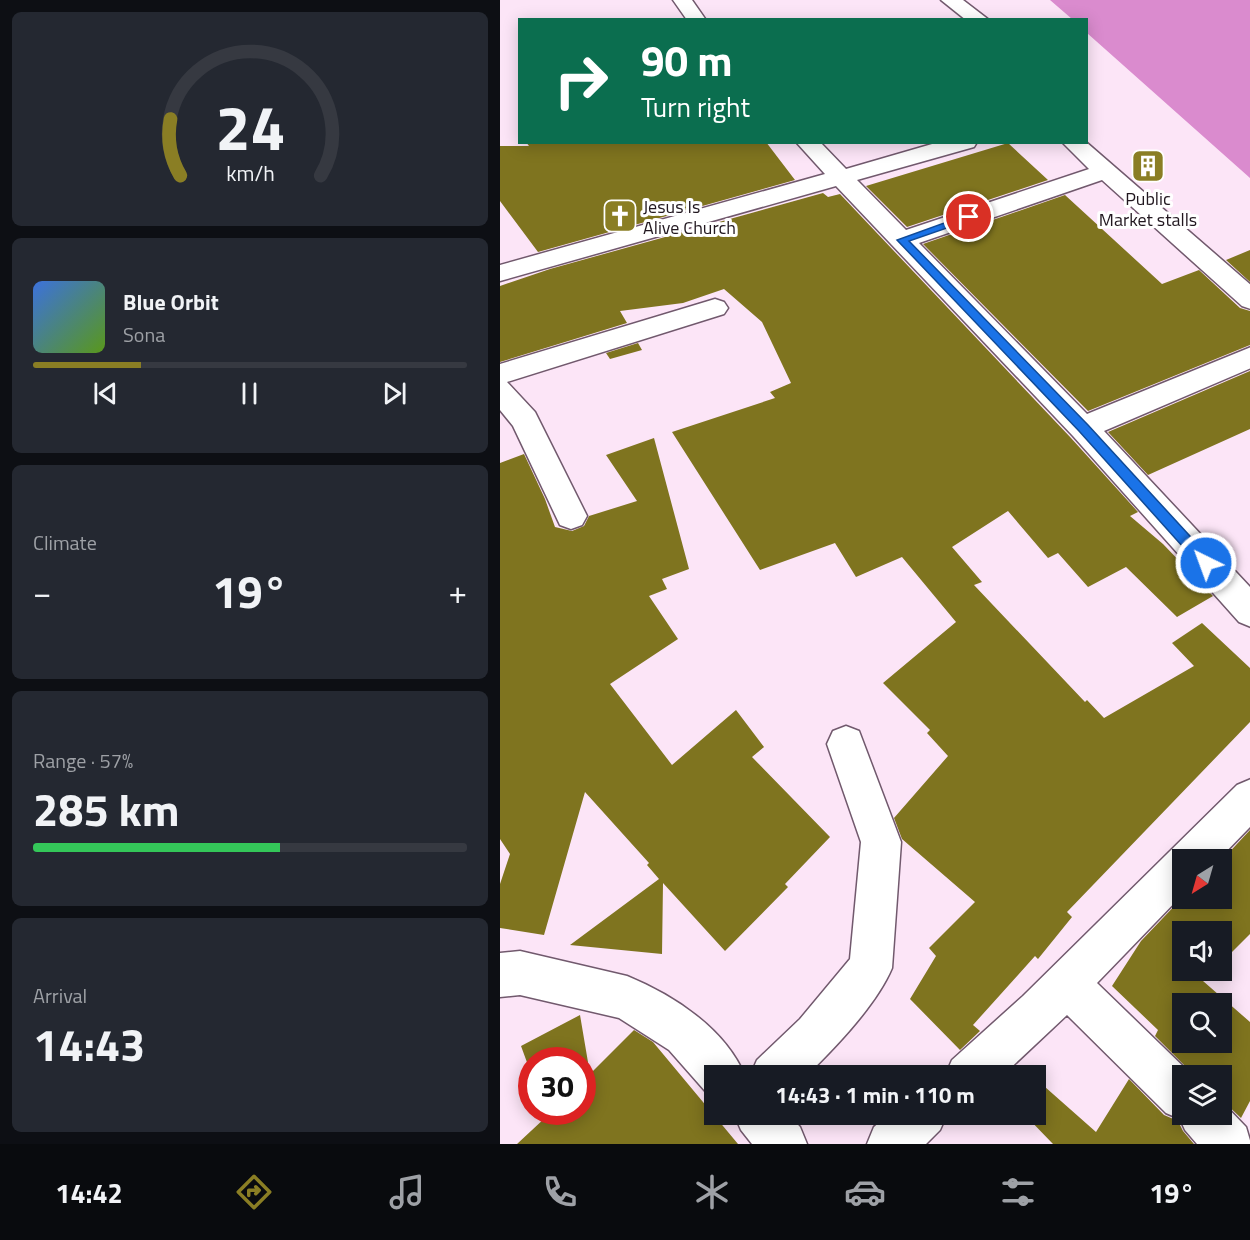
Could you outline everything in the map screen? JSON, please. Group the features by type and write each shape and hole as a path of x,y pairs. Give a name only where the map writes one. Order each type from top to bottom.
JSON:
{"street":[{"path":"682,0 696,18"},
{"path":"950,0 977,18"},
{"path":"809,144 1084,428 1250,612"},
{"path":"500,273 959,144"},
{"path":"1075,144 1250,300"},
{"path":"902,240 1105,171"},
{"path":"500,374 715,308"},
{"path":"1084,428 1250,357"},
{"path":"500,390 525,420 571,516"},
{"path":"785,1065 816,1035 871,968 881,842 846,744"},
{"path":"1200,849 1250,798"},
{"path":"980,1065 1039,1012 1172,876"},
{"path":"500,975 520,973 627,998 685,1035 712,1065"},
{"path":"1066,982 1172,1087"},
{"path":"767,1125 783,1144"},
{"path":"891,1144 912,1125"},
{"path":"1211,1125 1229,1144"}],"shaded area":[{"path":"1050,0 1250,0 1250,178 1088,34 1088,18 1071,18"}],"building":[{"path":"528,144 768,144 795,180 538,252 500,201 500,146 529,146"},
{"name":"Public Market stalls","path":"1005,144 1009,144 1048,180 907,227 866,186"},
{"path":"823,193 828,197 840,194 1138,512 1130,516 1163,544 1213,596 1177,617 1126,567 1088,587 1058,553 1048,558 1008,511 952,547 982,582 974,585 1085,702 1087,700 1104,718 1194,666 1172,643 1202,623 1250,668 1250,722 1067,912 1072,917 1038,959 1035,956 973,1025 980,1031 960,1050 910,999 936,956 929,948 975,902 902,839 894,818 948,756 927,733 930,730 883,683 956,622 902,557 856,577 835,543 760,570 672,432 775,398 770,392 791,383 762,322 724,289 683,303 620,311 627,323 500,362 500,286 550,269"},
{"path":"1065,195 1162,284 1199,270 1240,308 1250,311 1250,345 1088,411 923,244"},
{"name":"Public Market stalls","path":"1250,250 1250,282 1226,260"},
{"path":"638,343 642,350 610,359 606,353"},
{"path":"1250,371 1250,429 1148,475 1108,432"},
{"path":"654,438 689,569 662,579 667,589 649,596 678,639 610,684 672,765 736,710 764,747 752,757 830,837 785,884 788,887 725,951 663,883 662,954 570,945 659,879 647,865 649,863 585,792 544,935 500,928 500,884 510,854 500,839 500,463 524,454 555,527 572,531 584,526 589,516 637,501 606,455"},
{"path":"1250,830 1250,934 1232,952 1232,921 1172,921 1172,981 1203,981 1217,993 1172,993 1172,1053 1155,1036 1158,1030 1112,986 1141,941 1172,908 1232,909 1232,849"},
{"path":"1232,1006 1250,1022 1250,1101 1241,1118 1232,1109 1232,1065 1184,1065 1172,1053 1232,1053"},
{"path":"580,1015 585,1047 521,1046"},
{"path":"634,1030 653,1042 704,1103 704,1125 722,1125 738,1144 517,1144 537,1125 596,1125 596,1068"},
{"path":"1129,1079 1164,1115 1172,1118 1172,1125 1180,1125 1194,1144 1053,1144 1035,1125 1046,1125 1046,1088 1096,1132"}],"place":[{"name":"Public Market stalls","path":"1148,166"},
{"name":"Jesus Is Alive Church","path":"620,216"}],"route":[{"path":"969,217 902,240 1084,428 1206,563"}]}
